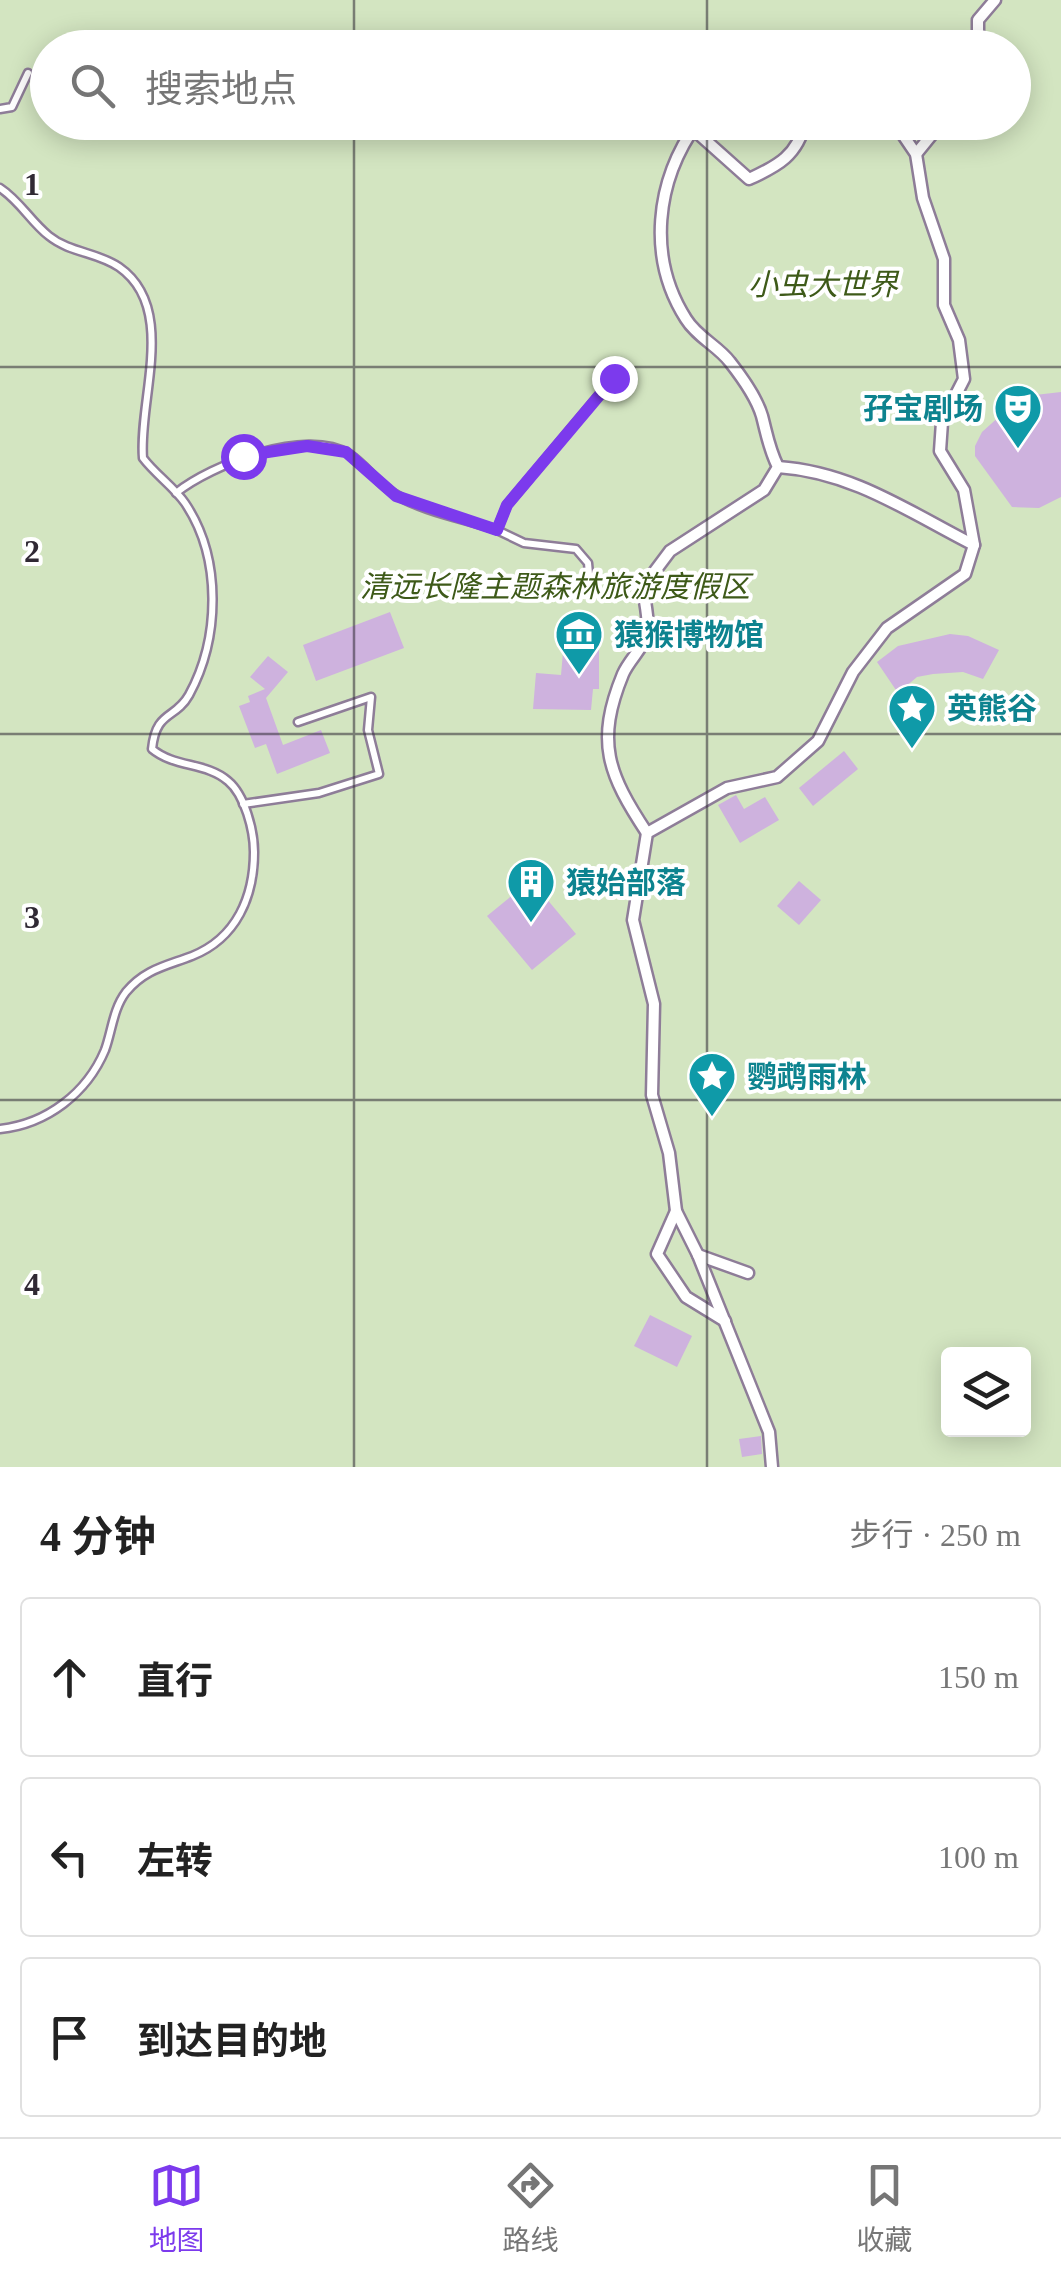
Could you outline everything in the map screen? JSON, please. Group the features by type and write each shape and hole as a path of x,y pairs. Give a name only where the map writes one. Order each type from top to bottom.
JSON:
{"street":[{"path":"978,30 978,20 994,0"},
{"path":"687,140 675,163 660,212 660,254 670,288 688,323 729,361 762,413 766,444 778,468"},
{"path":"709,140 749,179 779,166 801,140"},
{"path":"646,832 727,788 777,777 818,740 852,672 887,628 965,574 974,545 964,490 940,451 942,422 964,379 959,340 944,305 944,260 923,198 916,154 906,140"},
{"path":"916,154 927,140"},
{"path":"778,468 818,470 887,496 974,545"},
{"path":"778,468 764,490 670,551 643,587 647,634 624,669 607,718 606,751 620,792 646,832 634,920 654,1004 652,1095 670,1153 676,1211 698,1255 781,1467"},
{"path":"676,1211 657,1254 686,1297 725,1322"},
{"path":"698,1255 748,1273"},
{"path":"768,1432 772,1467"}],"lane":[{"path":"0,109 12,107 28,73"},
{"path":"0,188 29,210 46,234 68,248 100,256 137,283 149,319 150,388 143,458 176,493 201,531 214,602 204,665 186,701 162,716 154,730 152,749 168,762 212,771 231,782 254,840 254,884 240,918 195,955 151,968 125,994 98,1064 68,1101 48,1115 0,1129"},
{"path":"497,530 507,505 614,378"},
{"path":"176,493 196,477 243,456 307,446 346,452 396,496 524,543 576,549 588,563 590,585"},
{"path":"242,804 320,793 379,774 368,730 371,696 298,722"}],"green space":[{"name":"清远长隆主题森林旅游度假区","path":"0,0 1061,0 1061,1467 0,1467"}],"building":[{"name":"孖宝剧场","path":"1061,392 1061,497 1039,508 1012,507 975,456 975,446 982,432 1011,406 1035,395"},
{"path":"390,612 404,648 316,681 303,645"},
{"path":"950,634 968,636 999,650 983,679 963,672 933,674 917,677 898,693 877,662 898,646"},
{"name":"猿猴博物馆","path":"564,641 599,644 599,689 593,689 591,710 533,709 536,673 561,675"},
{"path":"268,656 288,672 266,698 283,745 321,730 330,753 277,774 266,744 255,748 239,706 250,702 248,696 265,689 250,677"},
{"path":"844,751 858,769 813,806 799,788"},
{"path":"736,795 744,809 765,797 779,820 740,843 718,805"},
{"name":"猿始部落","path":"531,880 576,934 532,970 487,916"},
{"path":"799,881 821,900 799,925 777,906"},
{"path":"650,1315 692,1336 677,1367 634,1346"},
{"path":"761,1436 762,1454 742,1457 739,1439"}],"place":[{"name":"孖宝剧场","path":"1018,450"},
{"name":"猿猴博物馆","path":"579,676"},
{"name":"英熊谷","path":"912,750"},
{"name":"猿始部落","path":"531,924"},
{"name":"鹦鹉雨林","path":"712,1118"}],"route":[{"path":"243,456 307,446 346,452 396,496 497,530 507,505 614,378"}],"park label":[{"name":"小虫大世界","path":"823,284"}]}
